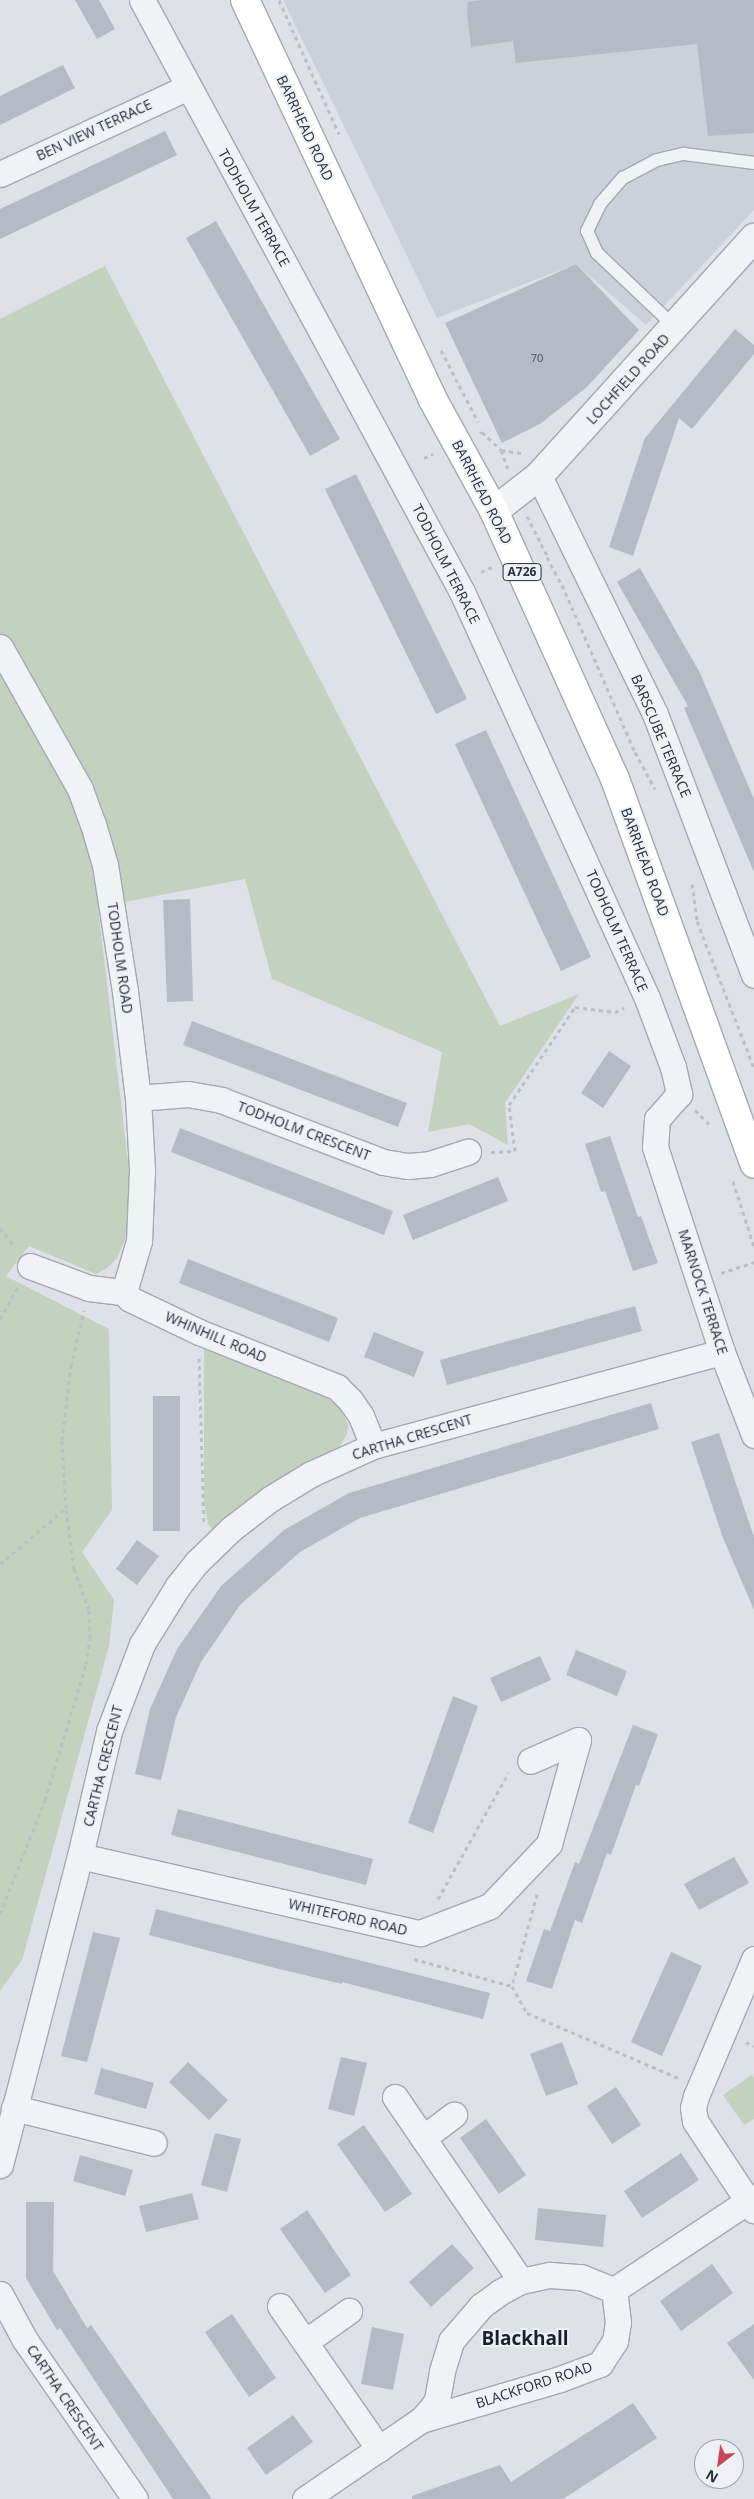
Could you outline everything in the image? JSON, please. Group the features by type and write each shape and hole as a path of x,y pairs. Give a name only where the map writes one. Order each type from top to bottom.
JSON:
{"main road":[{"name":"BARRHEAD ROAD","path":"245,0 432,398 494,511 615,778 743,1172"}],"street":[{"name":"TODHOLM TERRACE","path":"142,0 462,592 647,998 673,1067 679,1094"},
{"name":"BEN VIEW TERRACE","path":"0,174 188,87"},
{"name":"LOCHFIELD ROAD","path":"494,511 539,476 754,238"},
{"name":"BARSCUBE TERRACE","path":"539,476 655,714 754,975"},
{"name":"TODHOLM ROAD","path":"0,647 76,782 93,824 105,865 116,928 138,1098 142,1170 141,1225 124,1292"},
{"name":"TODHOLM CRESCENT","path":"138,1098 188,1094 221,1100 383,1162 395,1164 408,1166 430,1164 468,1152"},
{"name":"MARNOCK TERRACE","path":"679,1094 657,1119 655,1147 722,1352 754,1435"},
{"name":"WHINHILL ROAD","path":"30,1266 89,1288 124,1292 130,1299 198,1332 338,1387 350,1400 360,1416 373,1446"},
{"name":"CARTHA CRESCENT","path":"0,2165 80,1856 109,1731 128,1676 142,1644 174,1592 205,1554 232,1529 270,1499 311,1474 373,1446 722,1352"},
{"name":"WHITEFORD ROAD","path":"80,1856 414,1932 490,1906 550,1844 578,1740 530,1761"},
{"path":"614,2290 752,2202 696,2121 694,2108 700,2087 754,1959"},
{"path":"395,2097 521,2281"},
{"path":"14,2108 154,2143"},
{"path":"423,2138 454,2115"},
{"name":"BLACKFORD ROAD","path":"310,2498 421,2420 437,2400 442,2371 451,2341 481,2306 500,2292 521,2281 550,2275 565,2275 597,2282 614,2290 618,2322 615,2341 600,2364 560,2379 421,2420"},
{"name":"CARTHA CRESCENT","path":"0,2294 25,2340 135,2499"},
{"path":"280,2306 379,2449"},
{"path":"305,2342 349,2311"}],"lane":[{"path":"675,327 597,253 587,231 600,204 623,178 657,160 684,154 754,163"}],"path":[{"path":"279,0 340,135"},
{"path":"437,344 482,432"},
{"path":"547,557 562,585 635,752 658,794"},
{"path":"692,883 697,921 754,1068"},
{"path":"468,1152 515,1151 509,1106 575,1008 614,1012 647,998"},
{"path":"679,1094 718,1133"},
{"path":"743,1172 754,1247"},
{"path":"699,1280 754,1262"},
{"path":"0,1319 30,1266"},
{"path":"0,1914 45,1800 86,1664 90,1638 90,1610 74,1569 66,1508 62,1440 70,1366 89,1288"},
{"path":"198,1332 205,1554"},
{"path":"0,1564 66,1508"},
{"path":"512,1986 401,1955 506,1773 530,1761"},
{"path":"537,1892 512,1986 527,2013 700,2087"}],"shaded area":[{"path":"283,0 754,0 754,210 646,325 576,264 437,318"}],"green space":[{"path":"105,266 500,1026 579,994 505,1103 508,1145 469,1124 428,1132 442,1052 272,979 245,879 98,907 133,1205 128,1233 117,1258 107,1268 96,1274 29,1246 6,1276 109,1329 112,1510 82,1552 114,1600 109,1646 22,1960 0,1991 0,319"},
{"path":"204,1348 333,1400 340,1406 348,1425 347,1434 338,1450 213,1530 208,1524 204,1502"},
{"path":"752,2075 754,2078 754,2119 744,2125 723,2095"}],"building":[{"path":"75,0 99,0 115,29 97,39"},
{"path":"482,0 754,0 754,133 708,136 697,44 516,63 513,41 471,47 467,13 468,2"},
{"path":"63,65 75,88 0,125 0,96"},
{"path":"165,131 177,155 0,239 0,209"},
{"path":"216,221 340,439 310,456 186,238"},
{"path":"576,264 639,330 587,387 540,424 502,443 445,323"},
{"path":"735,329 754,345 754,354 692,429 679,418 633,556 609,547 645,438"},
{"path":"356,474 467,699 436,714 325,489"},
{"path":"640,568 700,673 754,799 754,872 684,708 688,706 617,582"},
{"path":"486,730 591,957 561,971 455,744"},
{"path":"190,899 193,1001 167,1002 163,900"},
{"path":"192,1021 407,1103 398,1127 183,1045"},
{"path":"609,1051 631,1066 603,1108 581,1093"},
{"path":"180,1128 393,1211 384,1235 171,1152"},
{"path":"610,1136 638,1217 641,1216 658,1263 633,1271 605,1191 601,1192 585,1144"},
{"path":"498,1177 508,1201 413,1240 403,1215"},
{"path":"188,1259 338,1318 329,1342 179,1283"},
{"path":"635,1306 642,1331 447,1385 440,1360"},
{"path":"374,1332 424,1352 414,1377 364,1357"},
{"path":"153,1396 180,1396 180,1531 153,1531"},
{"path":"651,1403 659,1429 360,1518 300,1552 240,1605 201,1662 176,1717 161,1780 135,1774 150,1709 177,1649 221,1586 284,1530 349,1493"},
{"path":"719,1433 754,1537 754,1610 723,1538 691,1442"},
{"path":"137,1540 159,1556 137,1585 116,1569"},
{"path":"576,1650 627,1671 617,1696 566,1675"},
{"path":"540,1656 551,1680 501,1702 490,1678"},
{"path":"453,1696 478,1706 433,1833 408,1823"},
{"path":"633,1725 658,1734 639,1786 636,1785 611,1855 607,1853 582,1923 575,1920 552,1989 526,1981 544,1929 550,1931 575,1862 579,1864"},
{"path":"178,1809 373,1859 366,1885 171,1835"},
{"path":"734,1857 749,1883 699,1910 684,1884"},
{"path":"156,1909 490,1993 483,2019 149,1935"},
{"path":"93,1932 120,1938 87,2062 61,2056"},
{"path":"671,1952 702,1966 662,2056 631,2042"},
{"path":"562,2042 578,2084 546,2096 530,2054"},
{"path":"341,2057 367,2063 354,2116 328,2109"},
{"path":"188,2062 228,2100 209,2120 169,2082"},
{"path":"101,2068 154,2083 146,2109 94,2094"},
{"path":"616,2087 641,2125 612,2144 587,2106"},
{"path":"486,2119 526,2175 499,2194 460,2138"},
{"path":"364,2125 412,2194 385,2212 337,2144"},
{"path":"215,2133 241,2139 227,2192 201,2185"},
{"path":"681,2153 699,2180 642,2218 624,2191"},
{"path":"80,2155 133,2170 125,2196 73,2181"},
{"path":"192,2193 199,2219 146,2232 139,2206"},
{"path":"26,2202 54,2202 53,2271 87,2328 91,2325 212,2499 173,2499 60,2328 57,2330 26,2278"},
{"path":"538,2208 606,2215 603,2247 535,2240"},
{"path":"307,2210 351,2275 325,2293 280,2229"},
{"path":"452,2244 474,2268 431,2307 409,2282"},
{"path":"712,2264 733,2293 681,2331 660,2301"},
{"path":"232,2314 276,2378 249,2397 205,2332"},
{"path":"754,2324 754,2380 727,2343"},
{"path":"372,2327 404,2334 393,2390 361,2384"},
{"path":"633,2403 657,2438 563,2499 412,2499 412,2496 500,2465 511,2482"},
{"path":"293,2415 313,2442 266,2475 247,2448"}],"district":[{"name":"Blackhall","path":"525,2339"}]}
